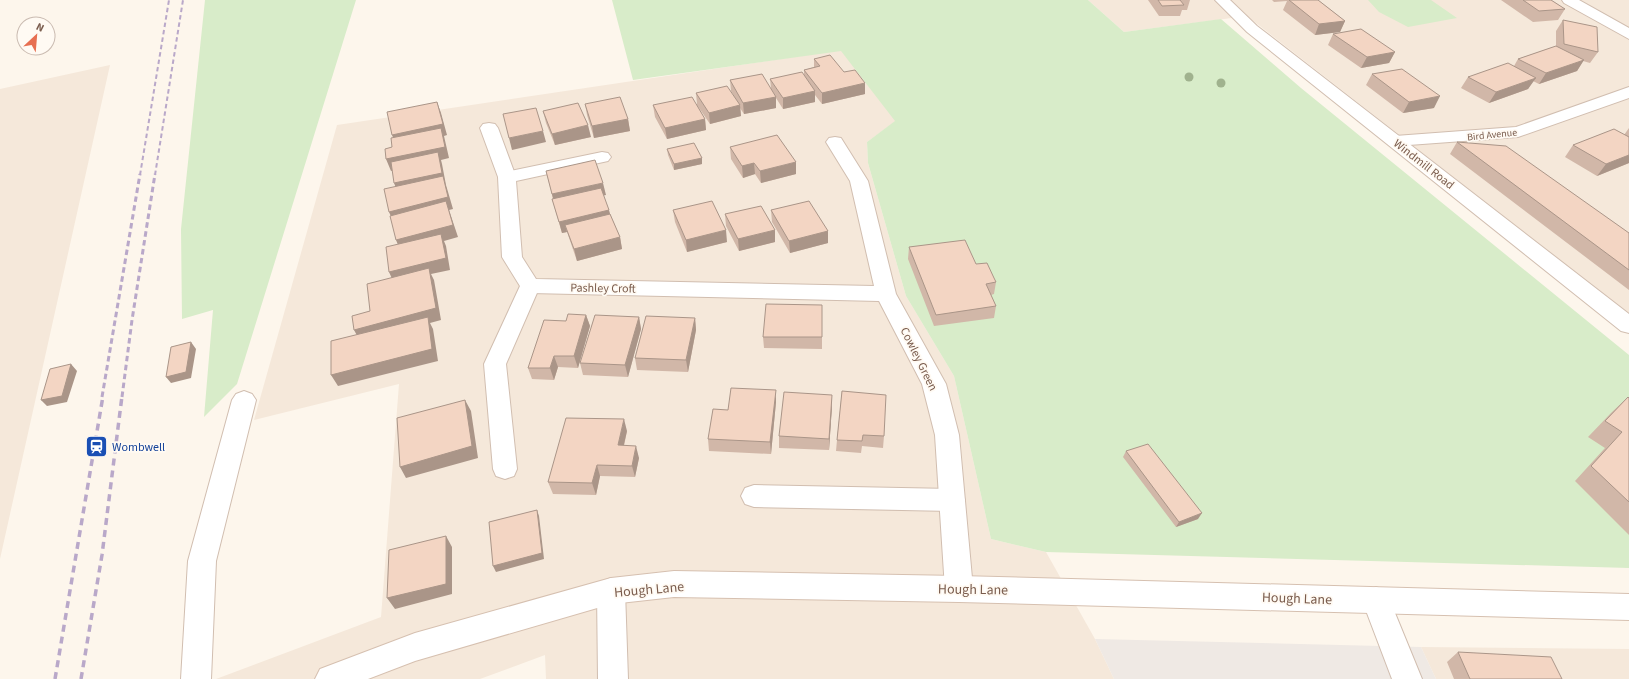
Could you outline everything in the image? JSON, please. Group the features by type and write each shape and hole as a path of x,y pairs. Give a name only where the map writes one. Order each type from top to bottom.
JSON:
{"street":[{"name":"Windmill Road","path":"1222,0 1252,29 1628,323"},
{"path":"1569,0 1629,34"},
{"name":"Bird Avenue","path":"1395,141 1518,132 1629,92"},
{"path":"490,128 507,177 512,257 530,286 495,364 505,469"},
{"name":"Cowley Green","path":"835,142 858,181 886,294 934,384 947,435 958,589"},
{"path":"507,177 602,157"},
{"name":"Pashley Croft","path":"530,286 886,294"},
{"path":"196,679 202,561 244,400"},
{"path":"754,496 952,500"},
{"name":"Hough Lane","path":"330,679 415,647 611,591 674,584 958,589 1629,607"},
{"path":"611,591 613,679"},
{"path":"1376,600 1407,679"}],"shaded area":[{"path":"1088,0 1629,0 1629,314 1247,16 1124,32"},
{"path":"841,50 896,121 867,142 868,163 906,296 954,376 991,539 1046,552 1095,639 1114,679 546,679 545,655 480,679 216,679 381,617 399,384 254,420 337,125"},
{"path":"110,65 0,559 0,89"},
{"path":"1095,639 1421,647 1436,679 1114,679"},
{"path":"1421,647 1629,649 1629,679 1436,679"}],"green space":[{"path":"205,0 356,0 237,384 204,417 213,310 182,319 181,229"},
{"path":"612,0 1088,0 1124,32 1221,19 1301,88 1629,355 1629,568 1046,552 991,539 954,376 906,296 868,163 867,142 895,121 841,51 633,80"},
{"path":"1368,0 1431,0 1457,18 1408,27 1379,12"}],"building":[{"path":"1158,0 1180,0 1184,5 1162,6"},
{"path":"1289,0 1318,0 1345,21 1319,24"},
{"path":"1523,0 1551,0 1565,9 1539,11"},
{"path":"1563,20 1597,27 1598,52 1564,44"},
{"path":"1361,29 1395,52 1367,57 1333,34"},
{"path":"1556,46 1584,60 1546,73 1518,59"},
{"path":"830,55 844,72 855,70 865,83 822,93 804,70 820,66 814,59"},
{"path":"1508,63 1536,78 1496,92 1468,77"},
{"path":"1402,69 1440,96 1409,102 1372,74"},
{"path":"802,72 815,91 783,98 770,79"},
{"path":"762,74 776,97 743,103 730,80"},
{"path":"727,86 740,105 709,113 696,93"},
{"path":"620,97 628,119 592,126 585,104"},
{"path":"692,97 705,119 665,128 653,105"},
{"path":"437,102 443,124 392,135 387,112"},
{"path":"578,103 588,125 552,134 543,111"},
{"path":"536,108 543,131 509,138 503,114"},
{"path":"441,128 445,147 386,159 385,149 392,147 391,138"},
{"path":"1614,129 1629,137 1629,155 1606,164 1573,145"},
{"path":"777,135 796,162 760,171 754,163 742,166 730,147"},
{"path":"1457,142 1506,146 1629,233 1629,270"},
{"path":"694,143 702,158 674,164 667,149"},
{"path":"438,152 442,173 394,183 391,162"},
{"path":"595,160 603,183 552,194 546,171"},
{"path":"443,176 448,197 389,212 384,189"},
{"path":"601,188 609,210 559,222 552,199"},
{"path":"446,201 453,225 396,240 390,216"},
{"path":"712,201 726,230 686,240 673,210"},
{"path":"809,201 828,231 789,241 771,210"},
{"path":"761,206 775,230 738,239 725,214"},
{"path":"610,214 620,237 574,249 565,225"},
{"path":"441,234 446,258 389,272 386,247"},
{"path":"965,240 976,264 987,263 996,282 986,284 996,306 936,315 909,247"},
{"path":"429,268 436,308 354,330 352,316 370,311 367,284"},
{"path":"766,304 822,305 822,337 763,337"},
{"path":"568,314 586,315 574,356 554,356 550,368 528,368 544,320 566,321"},
{"path":"595,315 639,317 625,365 580,363"},
{"path":"646,316 695,318 686,360 635,358"},
{"path":"428,317 432,349 331,375 331,341"},
{"path":"191,342 186,372 166,377 171,347"},
{"path":"71,364 62,396 41,400 50,369"},
{"path":"731,388 776,390 770,442 708,439 713,409 728,410"},
{"path":"842,391 886,395 884,436 863,435 862,441 837,440"},
{"path":"784,392 832,395 829,439 779,436"},
{"path":"1628,397 1629,502 1591,466 1622,432 1605,421"},
{"path":"465,400 472,446 400,467 397,418"},
{"path":"566,418 624,419 618,445 636,446 632,466 597,465 592,483 548,482"},
{"path":"1148,444 1202,513 1179,522 1126,451"},
{"path":"537,510 542,553 493,566 489,522"},
{"path":"446,536 446,584 387,598 389,550"},
{"path":"1458,652 1551,657 1562,679 1470,679"}],"railway":[{"path":"140,175 169,0"},
{"path":"155,175 183,0"},
{"path":"102,397 140,174"},
{"path":"122,397 132,320 155,174"},
{"path":"55,679 103,396"},
{"path":"81,679 102,555 122,396"}],"place":[{"name":"Wombwell","path":"97,447"}]}
